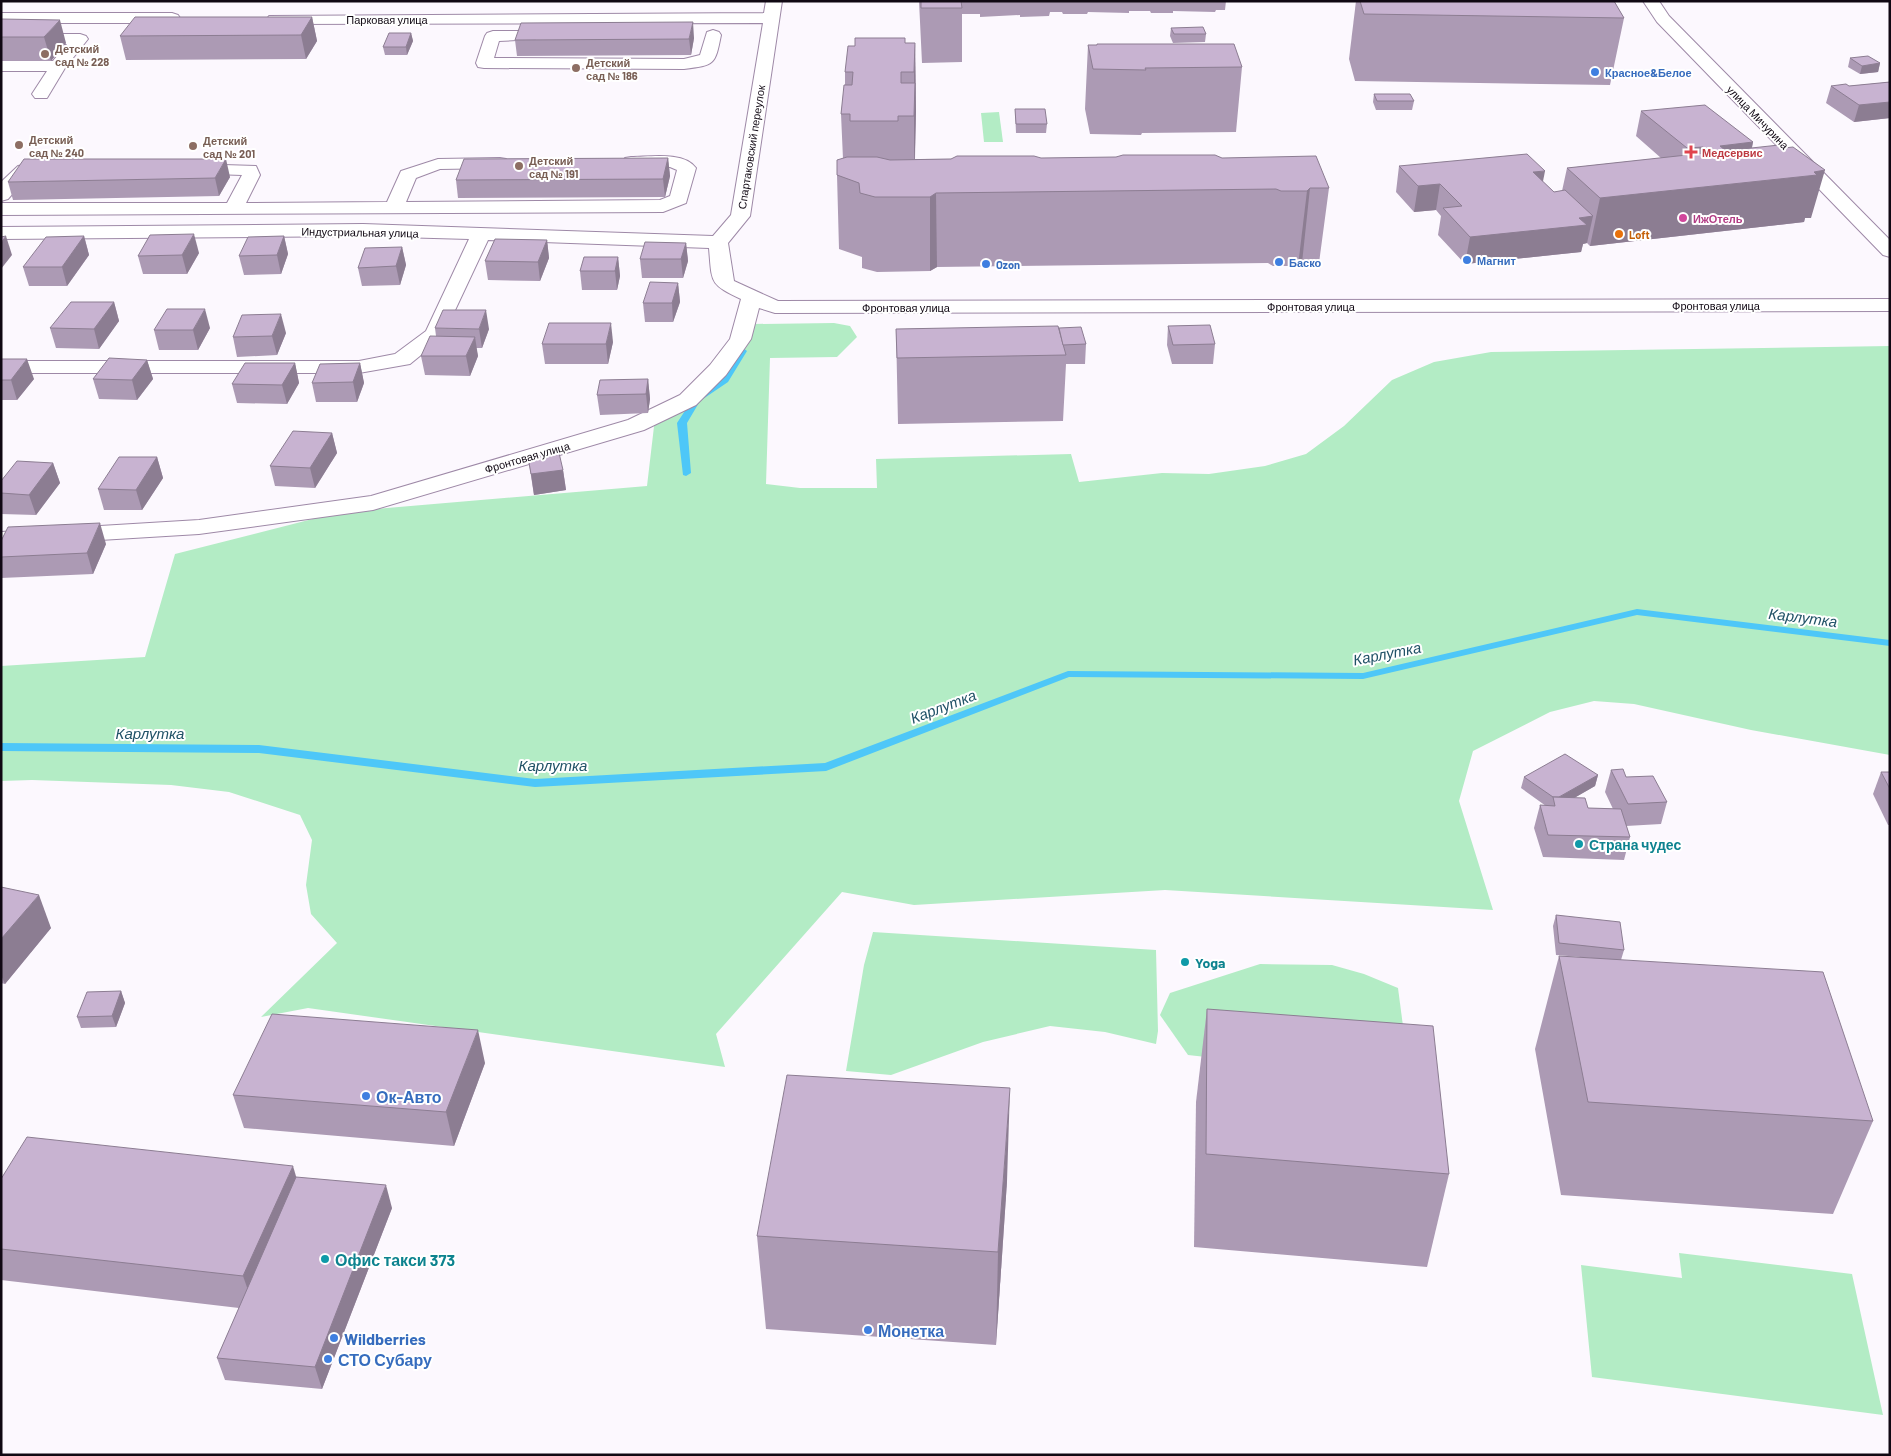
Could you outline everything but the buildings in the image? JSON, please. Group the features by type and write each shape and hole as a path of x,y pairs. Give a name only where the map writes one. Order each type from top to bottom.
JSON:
{"street":[{"name":"улица Мичурина","path":"1651,1 1663,19 1890,252"},
{"name":"Парковая улица","path":"256,18 412,19 773,10"},
{"name":"Спартаковский переулок","path":"718,242 740,216 773,10"},
{"path":"1,18 187,18"},
{"path":"693,36 731,35"},
{"path":"543,36 493,36 484,63 684,64 699,62 708,58 713,36"},
{"path":"1,39 80,39 58,66 41,94"},
{"path":"1,66 58,66"},
{"path":"1,209 663,206 679,199 687,168 673,162 615,162"},
{"path":"394,208 408,175 438,164 517,163"},
{"path":"172,169 250,170 251,175 234,209"},
{"path":"1,195 24,170 63,170"},
{"name":"Индустриальная улица","path":"1,233 363,230 718,242"},
{"path":"1,367 359,367 402,359 435,334 481,235"},
{"path":"718,242 721,272 725,284 752,298"},
{"name":"Фронтовая улица","path":"1,539 199,527 373,503 636,425 688,400 718,370 740,339 752,298 775,308 1889,303"}],"green space":[{"path":"999,112 1003,142 984,142 981,113"},
{"path":"834,323 850,326 857,337 837,357 770,358 766,484 800,488 877,488 876,459 1071,454 1079,482 1162,473 1209,474 1265,466 1306,454 1344,426 1392,380 1434,362 1491,352 1890,346 1890,755 1751,730 1634,704 1594,701 1550,712 1473,751 1459,801 1493,910 1165,890 914,905 842,892 716,1034 725,1067 308,1008 261,1017 337,943 311,914 306,885 312,840 300,815 229,792 171,785 32,780 1,781 1,666 145,657 175,554 340,512 647,486 655,418 687,406 753,324"},
{"path":"873,932 1156,950 1158,1031 1156,1044 1105,1032 1050,1026 983,1042 891,1075 846,1071 864,965"},
{"path":"1260,964 1332,965 1364,974 1398,988 1408,1064 1242,1061 1188,1055 1160,1015 1170,993"},
{"path":"1679,1253 1852,1274 1883,1415 1592,1377 1581,1265 1682,1278"}],"waterway":[{"path":"686,473 682,423 697,399 725,380 743,351"},
{"name":"Карлутка","path":"1,747 259,749 535,783 826,767 1068,674 1363,676 1637,612 1890,643"}],"place":[{"name":"Детский сад № 228","path":"45,54"},
{"name":"Детский сад № 186","path":"576,68"},
{"name":"Красное&Белое","path":"1595,72"},
{"name":"Детский сад № 240","path":"19,145"},
{"name":"Детский сад № 201","path":"193,146"},
{"name":"Медсервис","path":"1691,152"},
{"name":"Детский сад № 191","path":"519,166"},
{"name":"ИжОтель","path":"1683,218"},
{"name":"Loft","path":"1619,234"},
{"name":"Магнит","path":"1467,260"},
{"name":"Баско","path":"1279,262"},
{"name":"Ozon","path":"986,264"},
{"name":"Страна чудес","path":"1579,844"},
{"name":"Yoga","path":"1185,962"},
{"name":"Ок-Авто","path":"366,1096"},
{"name":"Офис такси 373","path":"325,1259"},
{"name":"Монетка","path":"868,1330"},
{"name":"Wildberries","path":"334,1338"},
{"name":"СТО Субару","path":"328,1359"}]}
